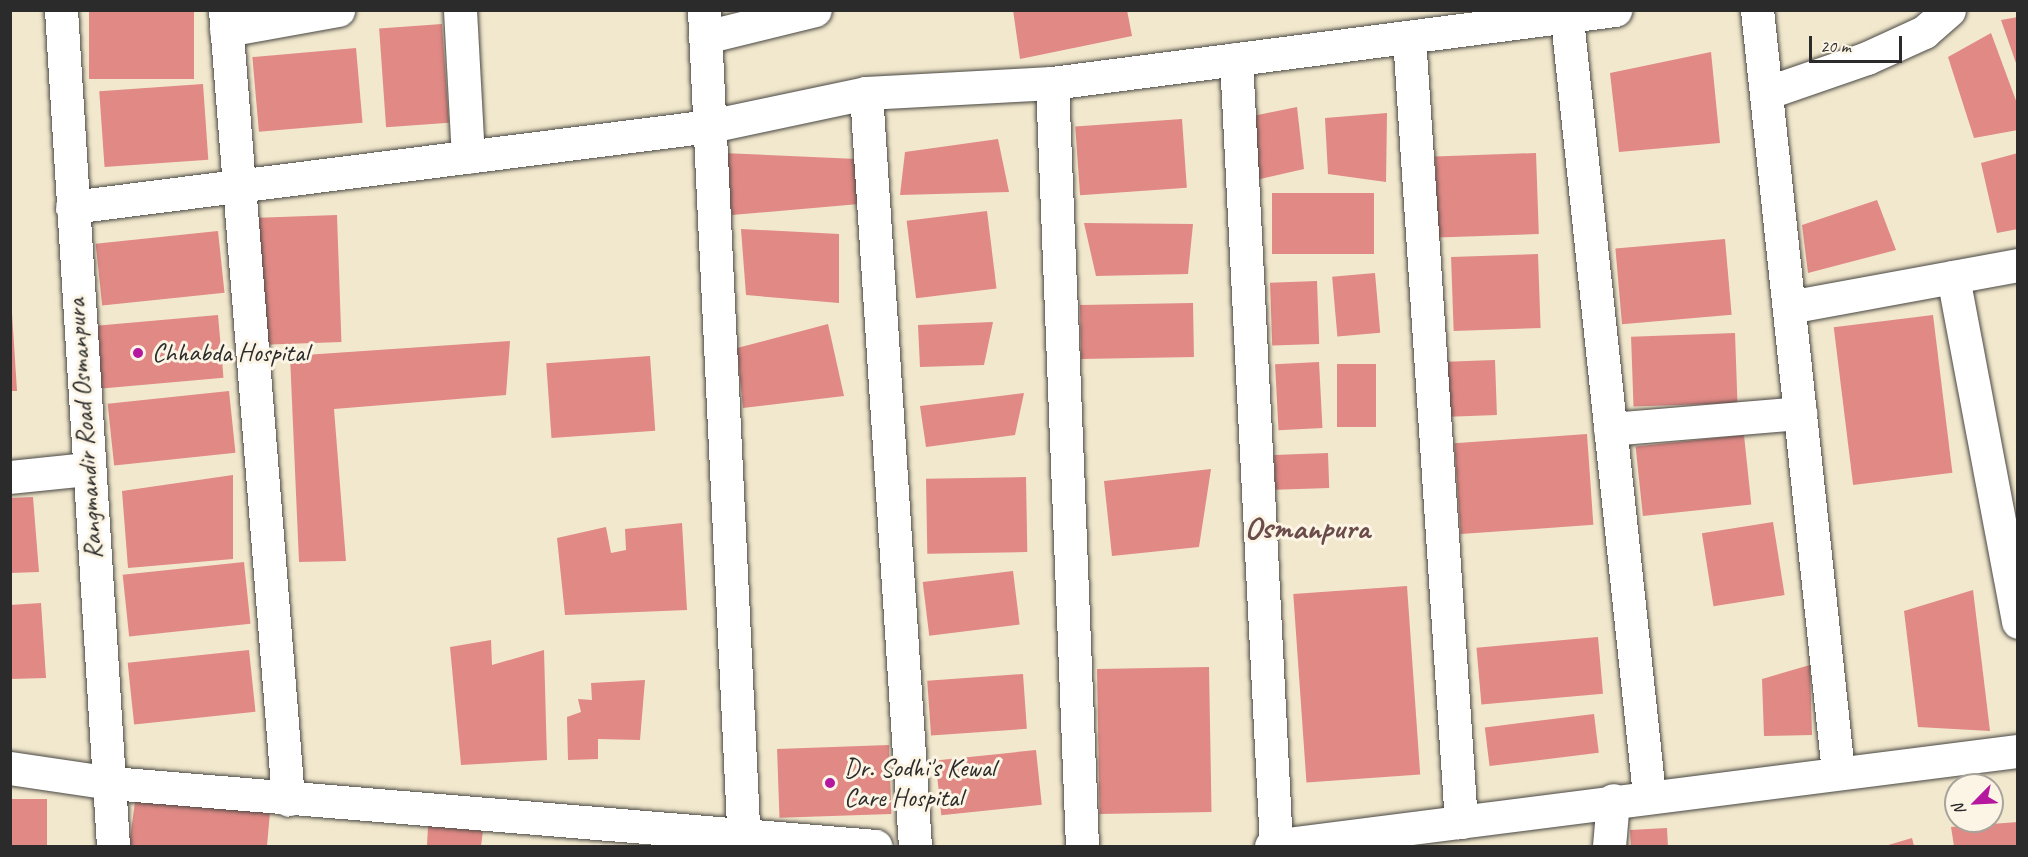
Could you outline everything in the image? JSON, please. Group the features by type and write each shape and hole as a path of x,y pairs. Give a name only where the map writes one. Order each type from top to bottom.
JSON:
{"street":[{"name":"Rangmandir Road Osmanpura","path":"61,10 88,469 111,783 113,846"},
{"path":"288,799 226,20 338,10"},
{"path":"460,10 468,157"},
{"path":"744,843 705,24 815,10"},
{"path":"72,207 710,126 866,93 1052,83 1409,37 1446,21 1615,10"},
{"path":"1757,10 1838,772"},
{"path":"1766,93 1867,58 1924,32 1948,10"},
{"path":"1566,14 1649,795"},
{"path":"1409,37 1461,822"},
{"path":"1236,59 1276,846"},
{"path":"1052,83 1082,846"},
{"path":"866,93 915,846"},
{"path":"1789,307 2018,265"},
{"path":"1953,277 2012,553 2018,622"},
{"path":"1610,429 1800,413"},
{"path":"10,477 88,469"},
{"path":"1271,846 1649,795 2018,751"},
{"path":"10,768 111,783 744,843 875,846"},
{"path":"1609,846 1612,800"}],"building":[{"path":"89,10 194,10 194,79 89,79"},
{"path":"1013,10 1127,10 1132,36 1020,59"},
{"path":"2018,17 2018,66 2017,66 2001,20"},
{"path":"442,24 449,123 386,127 379,28"},
{"path":"1991,33 2018,106 2018,130 1974,138 1948,57"},
{"path":"356,48 363,123 259,132 252,57"},
{"path":"1711,52 1720,143 1619,152 1610,73"},
{"path":"203,84 208,160 105,167 99,91"},
{"path":"1297,107 1304,169 1256,180 1253,116"},
{"path":"1387,113 1386,182 1328,174 1325,118"},
{"path":"1182,119 1187,188 1080,195 1075,126"},
{"path":"998,139 1009,192 900,195 905,152"},
{"path":"722,153 857,159 859,204 732,215"},
{"path":"1536,153 1539,234 1438,237 1435,157"},
{"path":"2018,153 2018,229 1997,233 1981,163"},
{"path":"1272,193 1374,193 1374,254 1272,254"},
{"path":"1877,200 1896,250 1808,273 1802,225"},
{"path":"987,211 997,288 916,298 907,221"},
{"path":"337,215 341,342 263,345 259,218"},
{"path":"1084,223 1193,224 1188,274 1096,276"},
{"path":"741,229 839,234 839,303 746,295"},
{"path":"218,231 224,293 102,306 96,244"},
{"path":"1725,239 1732,315 1622,324 1615,249"},
{"path":"1538,254 1541,328 1454,331 1451,257"},
{"path":"1375,273 1380,333 1337,337 1332,277"},
{"path":"1317,281 1319,344 1272,346 1270,283"},
{"path":"1193,303 1194,357 1081,359 1080,305"},
{"path":"10,313 12,313 17,391 10,391"},
{"path":"218,315 223,378 102,388 96,326"},
{"path":"1933,315 1952,473 1853,485 1834,327"},
{"path":"993,322 984,365 920,367 918,325"},
{"path":"828,324 844,396 743,408 737,348"},
{"path":"1735,333 1737,403 1634,407 1631,337"},
{"path":"510,341 506,395 334,409 346,561 299,562 290,356"},
{"path":"650,356 655,431 551,438 546,363"},
{"path":"1495,360 1497,415 1449,417 1447,362"},
{"path":"1319,362 1322,428 1279,430 1275,364"},
{"path":"1337,364 1376,364 1376,427 1337,427"},
{"path":"229,391 235,453 114,465 108,404"},
{"path":"1024,393 1015,435 926,447 920,406"},
{"path":"1587,434 1593,525 1461,534 1454,443"},
{"path":"1744,435 1751,505 1643,516 1636,446"},
{"path":"1328,453 1329,488 1275,490 1274,455"},
{"path":"1211,469 1199,547 1112,556 1104,481"},
{"path":"233,475 233,559 128,568 122,491"},
{"path":"1026,477 1027,552 927,554 926,479"},
{"path":"33,497 39,572 10,573 10,498"},
{"path":"1773,522 1785,595 1713,606 1702,533"},
{"path":"682,523 687,610 565,615 557,538 606,527 611,553 626,550 625,529"},
{"path":"244,562 250,624 129,636 123,575"},
{"path":"1013,571 1020,625 929,636 923,582"},
{"path":"1407,586 1420,775 1306,782 1293,594"},
{"path":"1973,590 1990,731 1918,727 1904,611"},
{"path":"41,603 46,678 10,679 10,605"},
{"path":"1598,637 1603,694 1481,704 1476,648"},
{"path":"491,640 492,665 544,650 547,760 461,765 450,647"},
{"path":"249,650 255,712 134,724 128,663"},
{"path":"1810,665 1812,735 1764,736 1762,679"},
{"path":"1209,667 1212,812 1100,814 1097,669"},
{"path":"1023,674 1027,729 931,736 927,681"},
{"path":"645,680 640,740 598,739 598,759 568,760 567,717 581,712 578,699 592,700 591,683"},
{"path":"1594,714 1599,753 1490,766 1485,727"},
{"path":"889,745 891,814 779,818 777,749"},
{"path":"1036,750 1042,805 941,815 936,761"},
{"path":"10,799 47,799 47,846 10,846"},
{"path":"135,802 270,812 267,846 129,846"},
{"path":"2018,822 2018,846 1954,846 1952,833 2004,833 2004,823"},
{"path":"428,826 483,831 481,846 427,846"},
{"path":"1667,828 1668,846 1631,846 1630,830"},
{"path":"1912,838 1914,846 1885,846"}],"place":[{"name":"Chhabda Hospital","path":"138,353"},
{"name":"Dr. Sodhi's Kewal Care Hospital","path":"830,783"}],"district":[{"name":"Osmanpura","path":"1307,528"}]}
